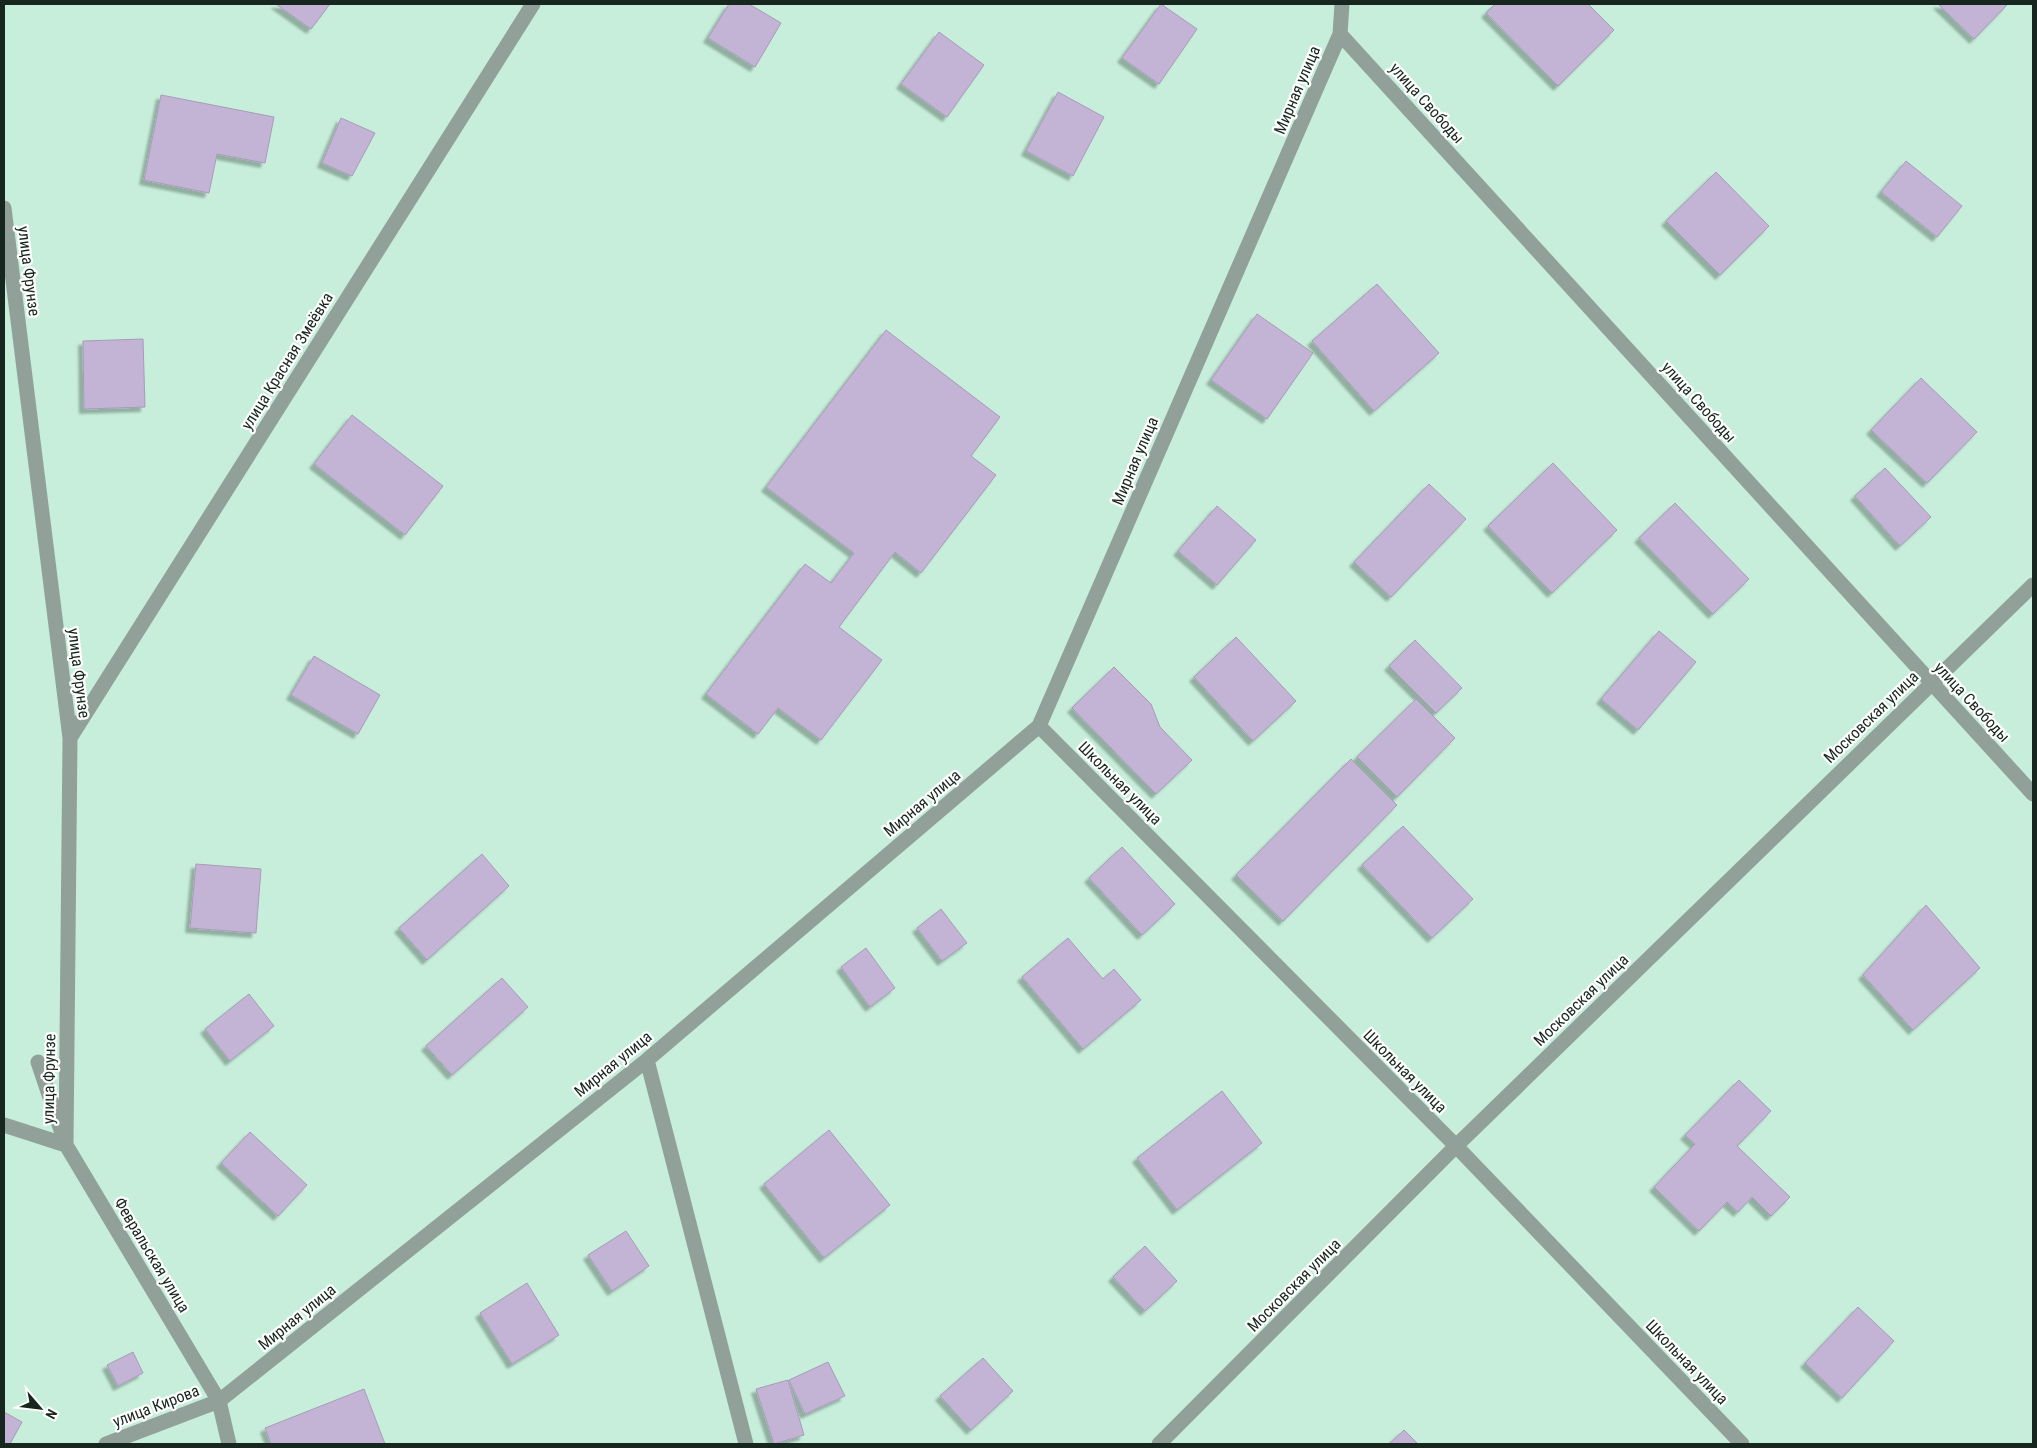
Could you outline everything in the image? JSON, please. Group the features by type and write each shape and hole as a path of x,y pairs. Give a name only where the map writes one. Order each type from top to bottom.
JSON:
{"street":[{"name":"улица Красная Змеёвка","path":"70,738 533,4"},
{"name":"Мирная улица","path":"219,1401 647,1060 1039,726 1340,34 1342,4"},
{"name":"улица Свободы","path":"1340,34 2033,794"},
{"name":"улица Фрунзе","path":"4,208 70,738 66,1145"},
{"name":"Московская улица","path":"1159,1444 1456,1146 2033,585"},
{"name":"Школьная улица","path":"1039,726 1456,1146 1742,1444"},
{"path":"647,1060 746,1444"},
{"name":"Февральская улица","path":"38,1062 66,1145 219,1401 229,1444"},
{"path":"4,1125 66,1145"},
{"name":"улица Кирова","path":"106,1444 219,1401"}],"building":[{"path":"276,4 330,4 311,29"},
{"path":"729,4 749,4 781,23 755,67 708,38"},
{"path":"1161,4 1197,29 1159,84 1122,58"},
{"path":"1495,4 1588,4 1614,30 1558,86 1486,13"},
{"path":"1938,4 2008,4 1974,39"},
{"path":"939,32 984,65 947,117 901,84"},
{"path":"1058,92 1104,117 1073,176 1026,151"},
{"path":"161,95 274,117 265,163 217,154 209,193 144,180"},
{"path":"341,118 375,133 352,176 322,163"},
{"path":"1906,161 1962,206 1937,237 1881,192"},
{"path":"1716,172 1769,226 1720,275 1666,221"},
{"path":"1377,284 1439,353 1374,411 1312,341"},
{"path":"1257,314 1313,353 1267,419 1211,380"},
{"path":"886,330 1000,417 971,456 996,475 921,573 895,552 839,627 882,660 821,740 778,708 758,734 706,694 805,564 831,583 854,553 766,487"},
{"path":"143,339 145,407 84,409 83,341"},
{"path":"1921,378 1977,432 1927,483 1871,430"},
{"path":"352,415 443,486 405,535 314,464"},
{"path":"1553,463 1617,530 1552,593 1488,526"},
{"path":"1885,468 1931,517 1900,546 1855,496"},
{"path":"1429,484 1466,519 1391,597 1354,562"},
{"path":"1675,503 1749,579 1713,614 1639,538"},
{"path":"1217,506 1256,540 1217,585 1178,551"},
{"path":"1659,631 1696,662 1638,730 1601,699"},
{"path":"1236,637 1296,701 1253,741 1194,677"},
{"path":"1415,640 1462,688 1436,713 1389,666"},
{"path":"314,656 380,695 358,734 291,695"},
{"path":"1114,667 1151,704 1160,727 1192,760 1156,794 1072,708"},
{"path":"1416,699 1455,738 1397,797 1357,757"},
{"path":"1351,759 1397,805 1283,921 1236,875"},
{"path":"1403,826 1473,899 1432,938 1362,865"},
{"path":"1122,847 1175,904 1142,935 1089,878"},
{"path":"482,854 509,886 427,960 399,928"},
{"path":"196,864 261,869 256,933 190,928"},
{"path":"1926,905 1980,968 1913,1030 1863,975"},
{"path":"941,909 967,943 942,961 917,928"},
{"path":"1068,938 1103,979 1114,969 1141,1000 1083,1049 1022,977"},
{"path":"866,948 895,988 870,1007 841,967"},
{"path":"502,978 528,1007 452,1075 426,1046"},
{"path":"249,994 274,1026 230,1061 205,1029"},
{"path":"1739,1080 1771,1111 1737,1146 1790,1197 1771,1216 1752,1197 1738,1212 1727,1202 1699,1231 1654,1187 1695,1144 1685,1135"},
{"path":"1222,1091 1262,1143 1177,1210 1137,1158"},
{"path":"829,1130 890,1205 824,1258 764,1184"},
{"path":"250,1132 307,1185 278,1216 221,1163"},
{"path":"626,1231 649,1266 612,1291 588,1255"},
{"path":"1145,1246 1177,1281 1145,1311 1113,1277"},
{"path":"527,1283 559,1335 512,1364 480,1313"},
{"path":"1858,1307 1894,1341 1842,1398 1805,1363"},
{"path":"133,1352 143,1373 118,1386 107,1365"},
{"path":"983,1358 1013,1391 971,1430 940,1396"},
{"path":"828,1362 845,1396 805,1414 789,1380"},
{"path":"788,1380 804,1435 774,1444 756,1389"},
{"path":"364,1389 385,1444 271,1444 265,1428"},
{"path":"4,1412 22,1422 10,1444 4,1444"},
{"path":"1404,1430 1418,1444 1389,1444"}]}
